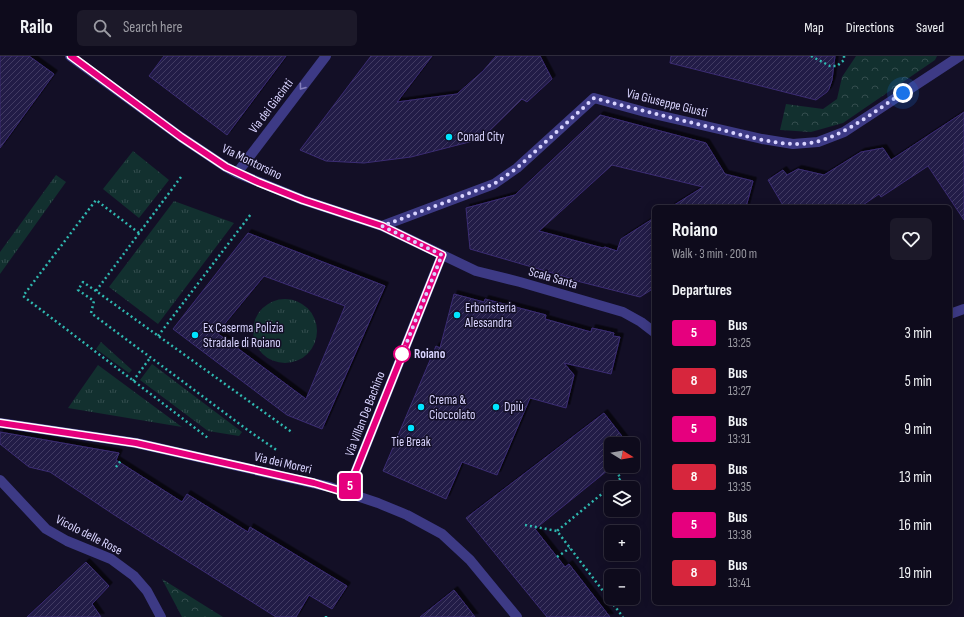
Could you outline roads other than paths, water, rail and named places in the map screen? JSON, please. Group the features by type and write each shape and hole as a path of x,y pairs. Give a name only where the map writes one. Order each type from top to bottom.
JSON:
{"street":[{"name":"Via Montorsino","path":"70,56 181,137 226,167 303,200 382,226 442,255"},
{"name":"Via dei Giacinti","path":"237,172 326,56"},
{"name":"Via Giuseppe Giusti","path":"382,226 494,184 517,168 594,98 645,112 762,139 792,144 818,142 844,132 960,56"},
{"name":"Scala Santa","path":"442,255 476,271 520,282 623,312 641,322 652,330"},
{"name":"Via Villan De Bachino","path":"347,493 442,255"},
{"path":"952,313 964,309"},
{"name":"Via dei Moreri","path":"0,423 136,443 314,483 378,503 407,515 442,534 470,560 517,617"},
{"name":"Vicolo delle Rose","path":"0,480 46,529 67,541 111,558 134,576 147,591 161,617"}],"place":[{"name":"Conad City","path":"449,137"},
{"name":"Erboristeria Alessandra","path":"457,315"},
{"name":"Ex Caserma Polizia Stradale di Roiano","path":"195,335"},
{"name":"Roiano","path":"402,354"},
{"name":"Crema & Cioccolato","path":"421,407"},
{"name":"Dpiù","path":"496,407"},
{"name":"Tie Break","path":"411,428"}]}
